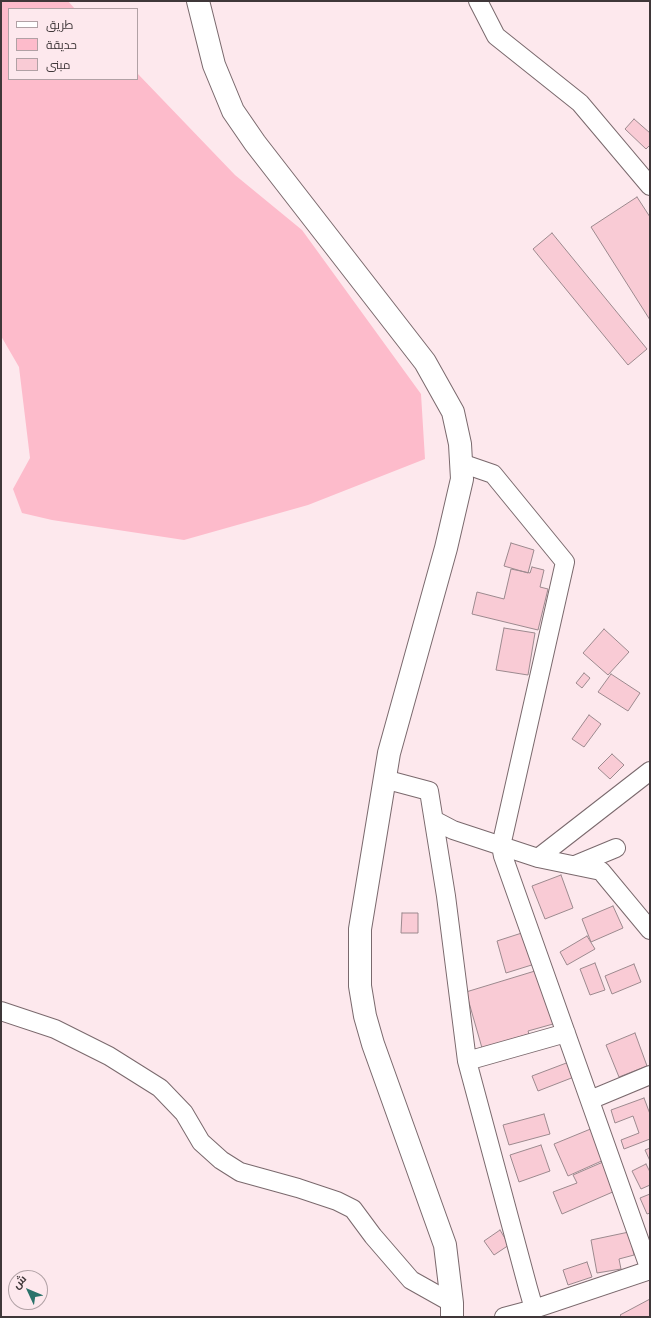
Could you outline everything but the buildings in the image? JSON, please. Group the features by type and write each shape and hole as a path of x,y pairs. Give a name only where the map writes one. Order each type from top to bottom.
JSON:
{"main road":[{"path":"198,1 214,65 234,111 255,143 425,362 453,412 460,444 462,478 446,548 389,753 360,929 360,986 365,1016 373,1044 445,1245 452,1310"}],"street":[{"path":"478,1 496,36 580,103 650,186"},
{"path":"461,463 493,474 565,562 501,846 503,856 650,1270 534,1309 504,1317"},
{"path":"538,858 650,771"},
{"path":"384,779 429,791 446,896 466,1062 534,1309"},
{"path":"434,820 453,830 538,858 601,871 650,930"},
{"path":"575,865 616,848"},
{"path":"1,1011 55,1029 110,1056 160,1088 184,1113 201,1142 221,1160 240,1172 298,1188 337,1201 353,1209 373,1236 411,1280 452,1310"},
{"path":"466,1062 566,1033"},
{"path":"590,1100 650,1075"}],"green space":[{"path":"1,1 68,1 74,8 8,8 8,80 138,80 138,74 235,175 302,230 421,394 425,459 308,505 184,540 52,520 22,513 13,489 30,458 19,367 1,336"}]}
